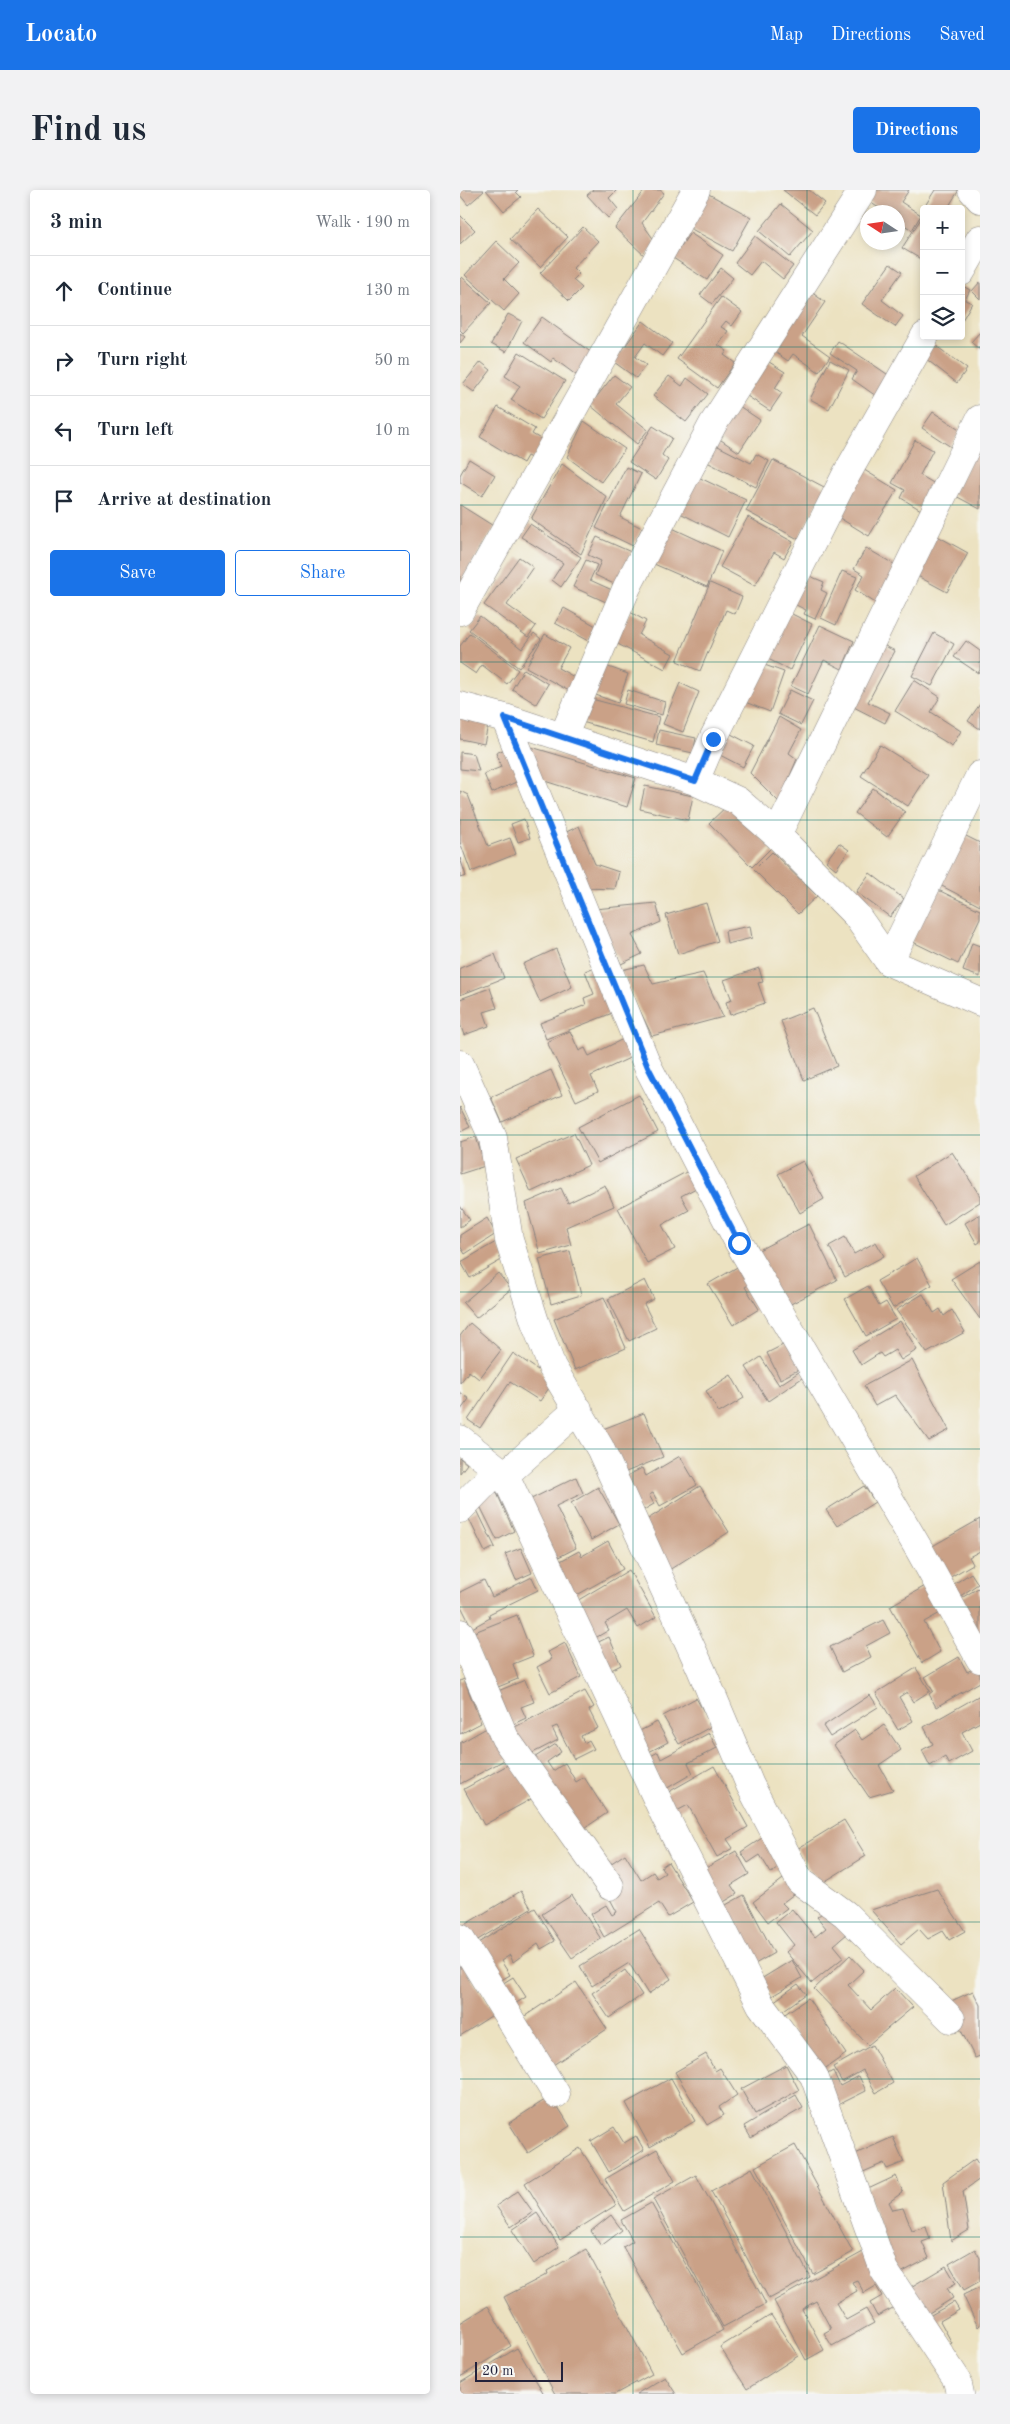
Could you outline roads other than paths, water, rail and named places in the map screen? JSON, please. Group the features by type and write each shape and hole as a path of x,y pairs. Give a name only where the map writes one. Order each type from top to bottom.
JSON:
{"street":[{"path":"460,611 696,190"},
{"path":"563,737 627,587 713,424 863,190"},
{"path":"972,190 980,199"},
{"path":"965,265 980,239"},
{"path":"695,781 713,739 846,475 923,340"},
{"path":"777,835 980,419"},
{"path":"460,706 505,718 695,781 738,801 777,835 856,915 889,962 980,1002"},
{"path":"505,718 648,1067 739,1243 920,1551 980,1659"},
{"path":"889,962 980,775"},
{"path":"460,1064 493,1138 509,1240 535,1322 552,1367 600,1448 702,1669 750,1784 800,1882 845,1914 951,2019"},
{"path":"460,1509 578,1409"},
{"path":"460,1439 502,1473 666,1818 761,2005 814,2076 884,2270 957,2380 960,2394"},
{"path":"460,1633 505,1738 610,1886"},
{"path":"460,1938 556,2094"}]}
